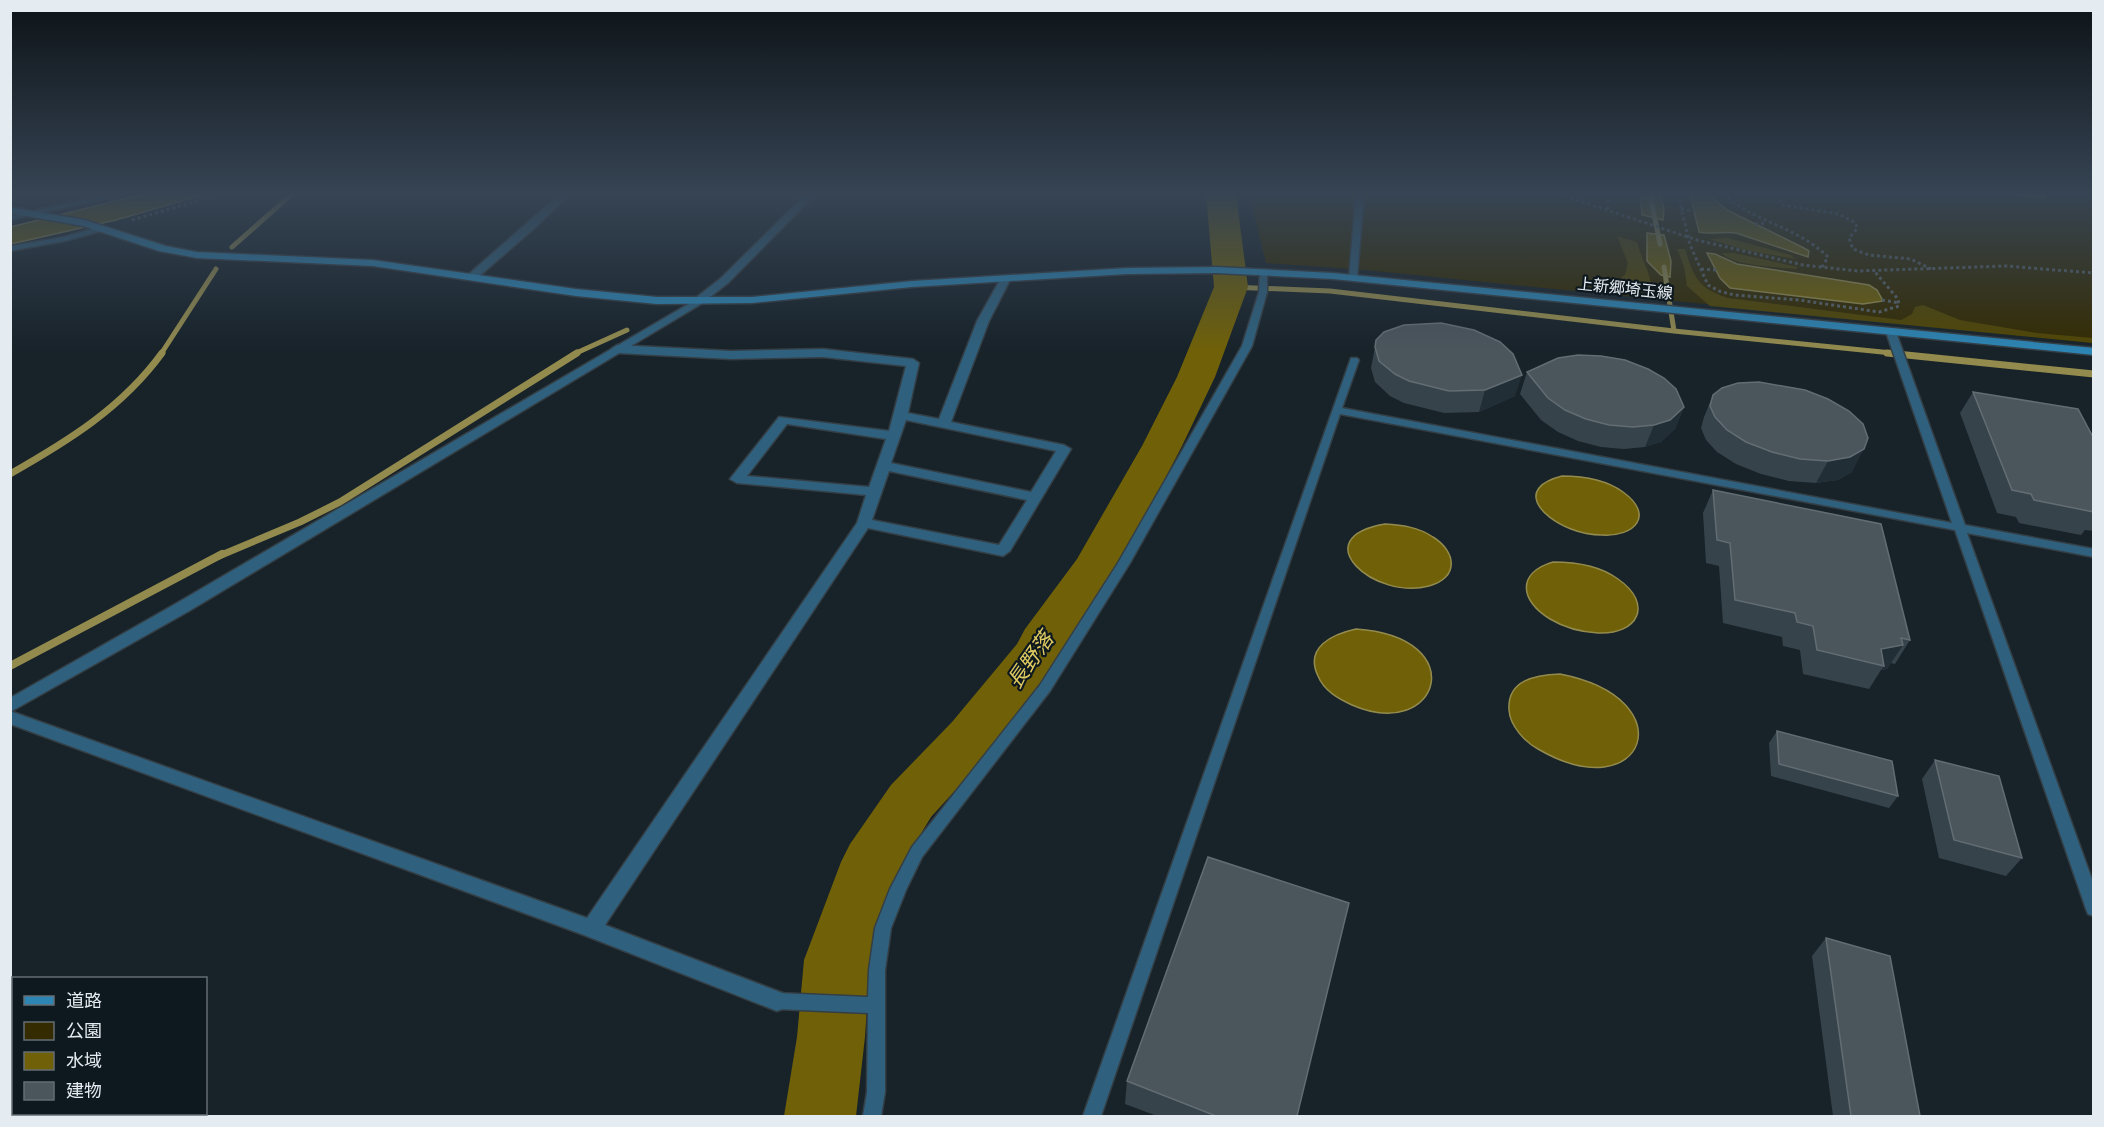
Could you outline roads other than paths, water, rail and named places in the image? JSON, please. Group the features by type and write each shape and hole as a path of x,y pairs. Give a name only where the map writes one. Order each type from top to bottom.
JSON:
{"main road":[{"name":"上新郷埼玉線","path":"159,247 218,257 370,263 473,276 596,296 697,302 754,300 908,284 1006,278 1200,270 1250,271 1263,282 1353,278 2094,352"}],"street":[{"path":"473,276 507,247"},
{"path":"10,706 183,607 697,302 724,281 758,247"},
{"path":"944,423 983,321 1006,278"},
{"path":"591,929 864,523 901,415 913,363 823,353 731,355 617,349"},
{"path":"864,523 1003,551 1064,449 901,415"},
{"path":"875,492 737,479 784,420 894,436"},
{"path":"884,466 1035,497"},
{"path":"10,717 591,929 777,1000"}],"lane":[{"path":"1353,278 1356,247"},
{"path":"872,1116 876,1092 867,1005 883,928 898,889 917,852 1045,688 1124,563 1247,346 1263,282"},
{"path":"1891,332 2094,909"},
{"path":"1092,1116 1354,360"},
{"path":"1336,410 2094,553"},
{"path":"777,1000 867,1005"}],"water":[{"path":"1647,247 1667,247 1671,261 1670,277 1661,275 1647,261"},
{"path":"1777,247 1800,247 1809,251 1808,257"},
{"path":"1707,253 1715,254 1737,264 1869,285 1877,290 1883,301 1863,304 1730,288 1720,278"},
{"path":"1562,476 1594,479 1623,492 1638,509 1637,523 1632,528 1614,535 1579,532 1560,524 1542,510 1537,503 1536,495 1539,488 1548,481"},
{"path":"1385,524 1416,529 1441,543 1450,557 1450,571 1446,577 1429,586 1408,588 1388,585 1370,577 1356,566 1349,554 1350,542 1361,531"},
{"path":"1553,562 1587,565 1603,570 1618,579 1636,598 1638,608 1631,623 1623,629 1598,633 1561,625 1540,612 1528,596 1526,588 1528,580 1541,567"},
{"path":"1356,629 1393,636 1417,650 1430,667 1431,684 1423,700 1406,710 1382,713 1352,705 1337,697 1324,686 1315,666 1318,650 1330,638"},
{"path":"1560,674 1600,687 1625,705 1637,725 1637,744 1625,759 1604,767 1575,765 1538,749 1519,733 1512,722 1509,710 1513,692 1524,681"}],"waterway":[{"name":"長野落","path":"820,1116 831,1037 837,960 871,862 911,801 971,737 1042,649 1043,641 1097,565 1162,446 1196,377 1231,287 1227,247"},
{"path":"1664,267 1674,331"},
{"path":"161,354 216,269"},
{"path":"1231,287 1330,291 1674,331"},
{"path":"574,354 627,330"},
{"path":"1674,331 1902,354"},
{"path":"10,474 73,436 112,407 146,373 162,353"},
{"path":"219,556 300,522 340,502 577,353"},
{"path":"1887,353 2094,374"},
{"path":"10,666 222,554"}]}
